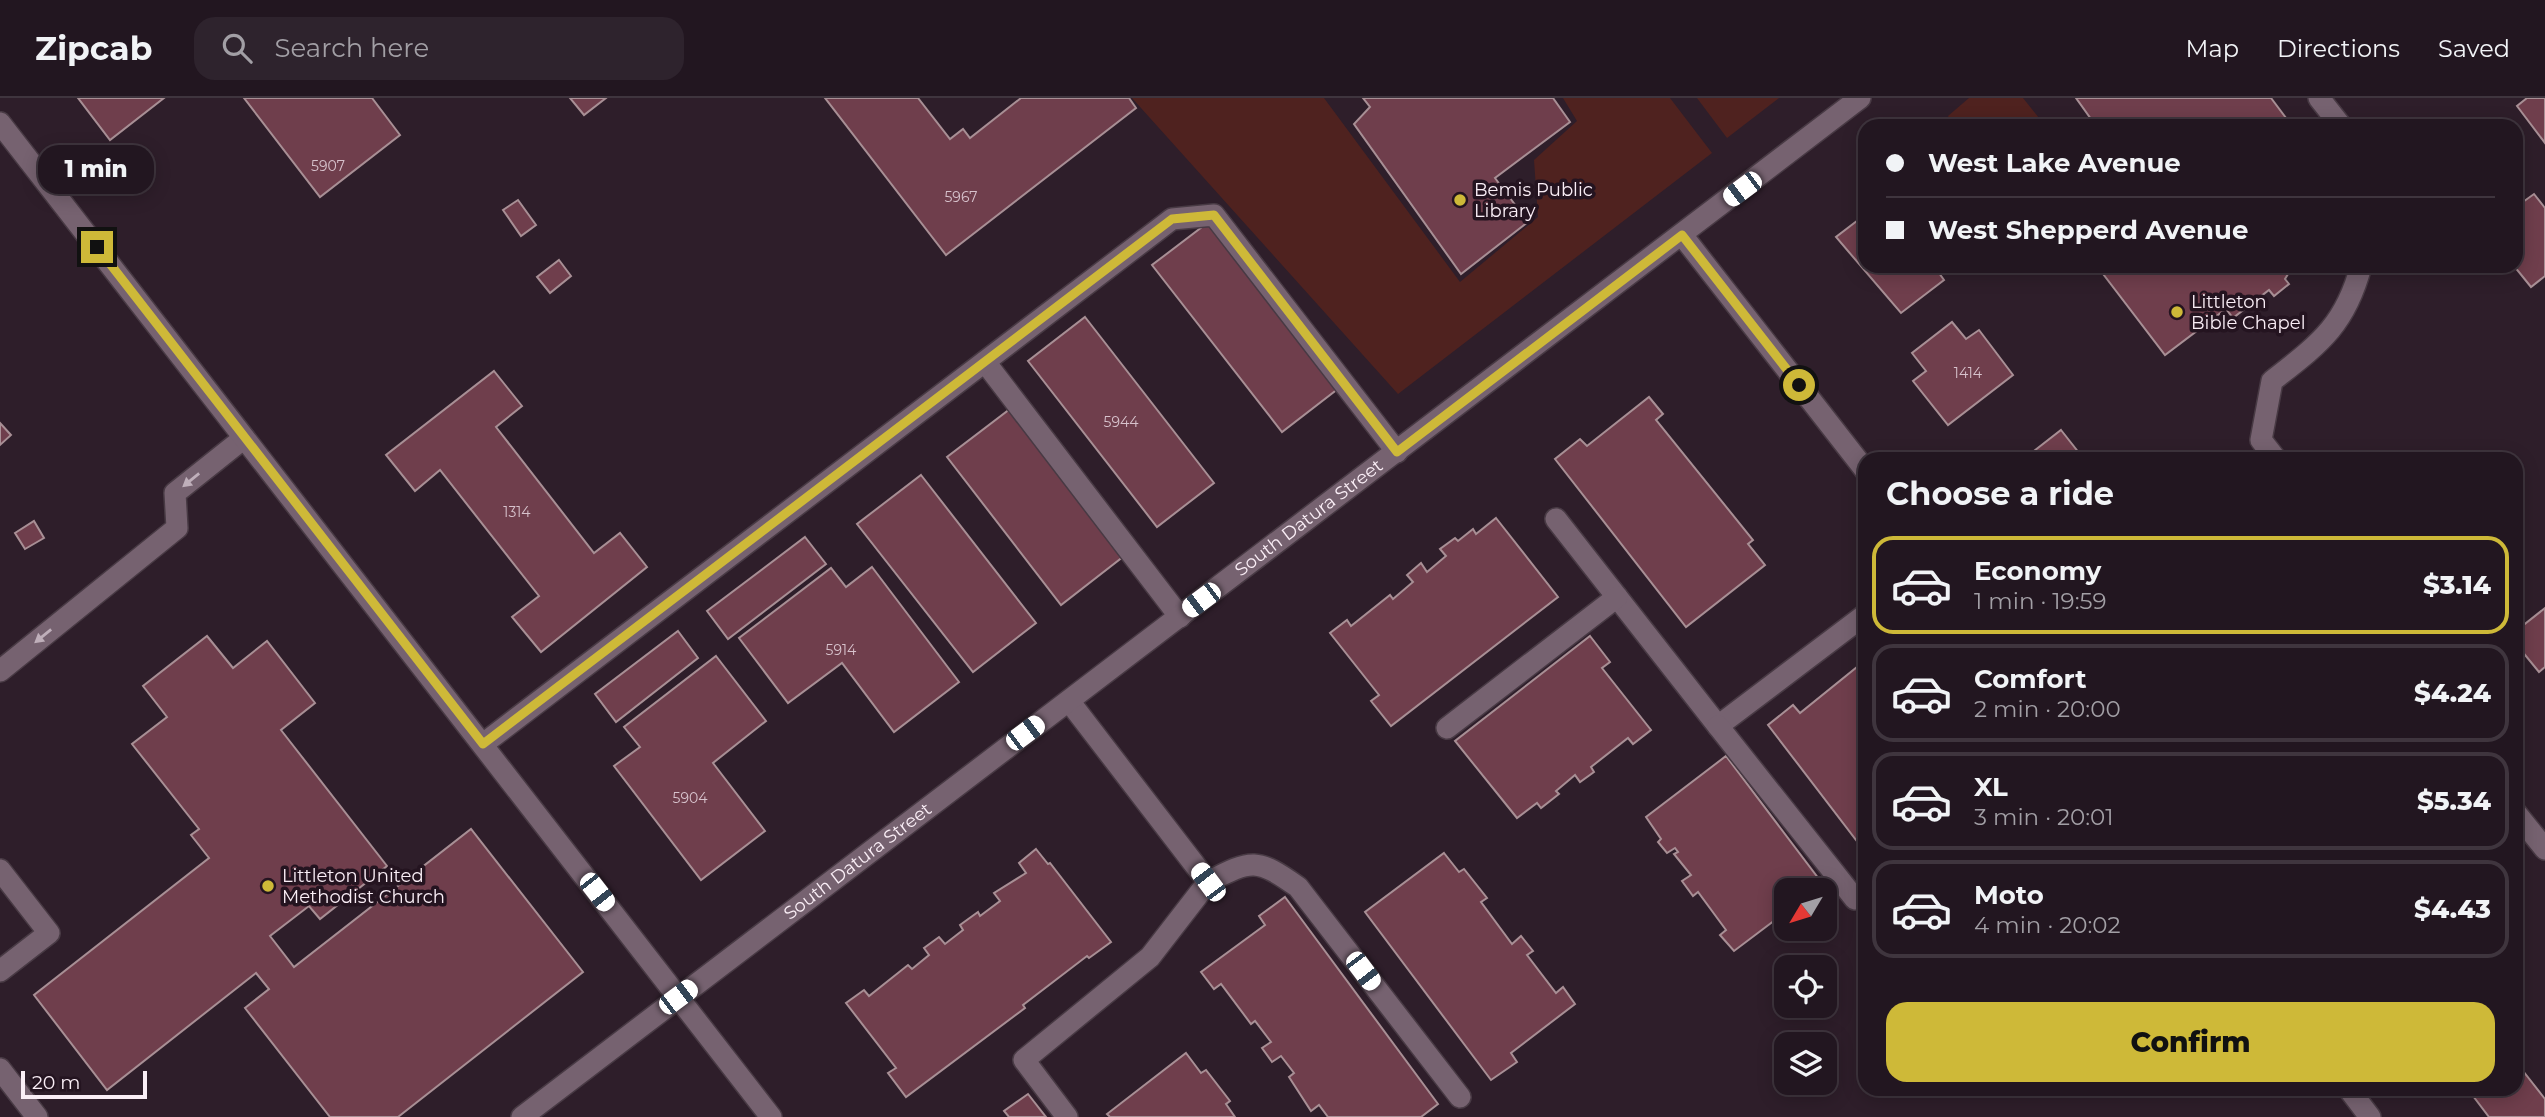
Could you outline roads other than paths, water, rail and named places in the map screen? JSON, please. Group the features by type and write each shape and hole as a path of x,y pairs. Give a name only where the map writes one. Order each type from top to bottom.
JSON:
{"street":[{"name":"South Datura Street","path":"522,1117 1860,98"},
{"path":"2319,98 2336,119"},
{"path":"0,123 771,1117"},
{"path":"483,744 1172,219 1214,215 1397,452"},
{"path":"1682,235 1858,461"},
{"path":"2270,452 2261,440 2272,381 2321,342 2352,298 2359,273"},
{"path":"985,362 1180,617"},
{"path":"0,671 177,528 175,493 244,438"},
{"path":"1556,519 1855,899"},
{"path":"1447,728 1617,597"},
{"path":"1718,726 1858,620"},
{"path":"1069,701 1208,882"},
{"path":"2523,822 2545,849"},
{"path":"1067,1117 1024,1060 1150,957 1208,882 1240,866 1268,865 1298,887 1460,1097"},
{"path":"0,870 50,933 0,971"},
{"path":"0,1069 37,1117"},
{"path":"2354,1096 2370,1117"}],"place":[{"name":"Bemis Public Library","path":"1460,200"},
{"name":"Littleton Bible Chapel","path":"2177,312"},
{"name":"Littleton United Methodist Church","path":"268,886"}]}
